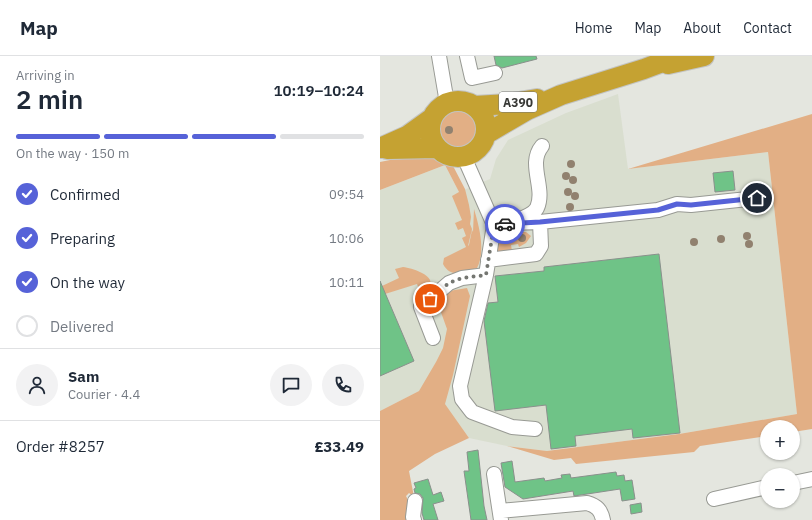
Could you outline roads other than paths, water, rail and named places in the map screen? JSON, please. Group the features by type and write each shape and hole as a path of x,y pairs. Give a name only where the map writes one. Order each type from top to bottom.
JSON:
{"highway":[{"name":"A390","path":"486,134 527,110 561,95 644,69 679,56"},
{"name":"A390","path":"644,69 704,56"},
{"name":"A390","path":"475,106 508,104 561,95"},
{"name":"A390","path":"447,103 462,101 475,106 480,110 485,120 486,134 484,140 478,149 464,157"},
{"path":"447,103 437,110 432,118 430,128 431,137 437,148 446,154 454,157 464,157"},
{"path":"380,148 407,136 432,118"},
{"path":"380,148 437,148"}],"street":[{"path":"439,56 447,103"},
{"path":"467,56 472,78 495,73"},
{"path":"510,223 528,216 537,209 539,198 536,152 542,146"},
{"path":"464,157 494,225 486,275 460,386 462,399 472,412 512,427 535,428"},
{"path":"494,225 540,222 658,210 677,204 691,205 757,198"},
{"path":"488,260 536,254 541,246 540,222"},
{"path":"433,338 420,307 449,283 462,278 486,275"},
{"path":"494,474 500,516 587,504 594,505 599,509 603,520"},
{"path":"714,499 760,489"},
{"path":"414,520 415,501"}]}
